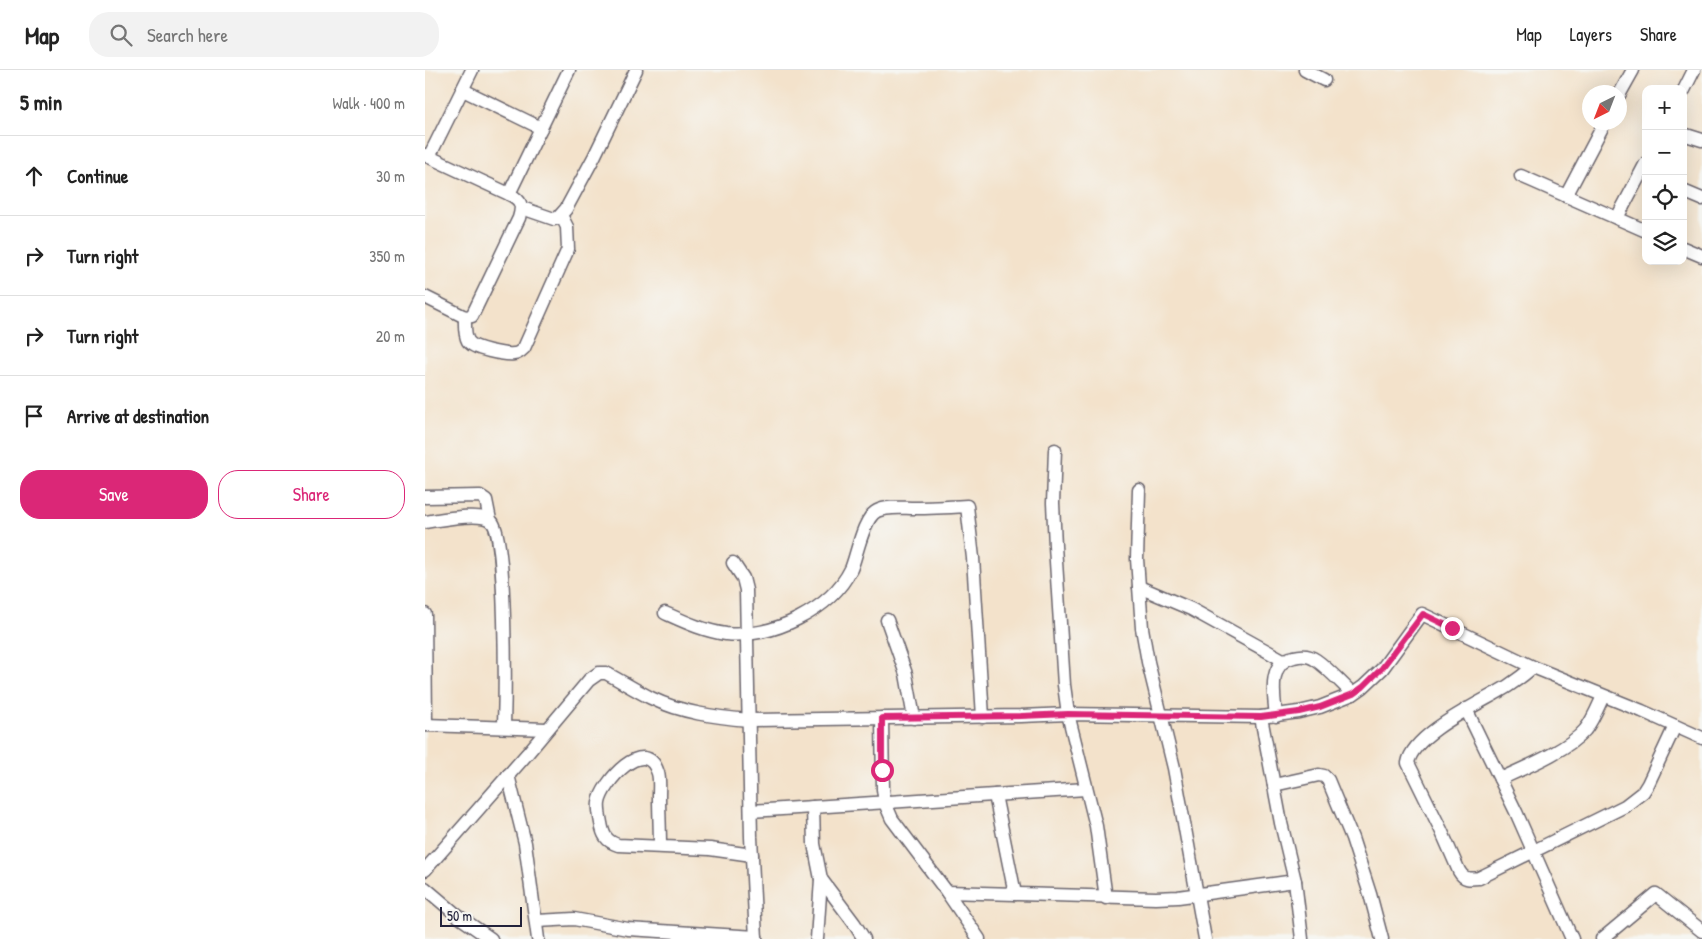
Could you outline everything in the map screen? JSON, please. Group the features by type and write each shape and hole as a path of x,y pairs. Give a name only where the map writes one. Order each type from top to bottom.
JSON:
{"street":[{"path":"425,297 465,316 472,316 522,208 521,202 509,194 427,156 472,70"},
{"path":"509,194 569,70"},
{"path":"522,208 550,219 558,218 566,210 636,70"},
{"path":"1305,70 1324,80"},
{"path":"1625,85 1633,70"},
{"path":"1686,85 1694,70"},
{"path":"463,90 541,128"},
{"path":"1566,196 1601,130"},
{"path":"1687,135 1702,140"},
{"path":"1617,218 1642,174"},
{"path":"1521,176 1642,229"},
{"path":"1687,193 1702,199"},
{"path":"465,316 466,336 468,341 475,347 513,354 520,352 524,348 568,249 567,227 561,215"},
{"path":"1687,250 1702,256"},
{"path":"1055,450 1053,503 1055,546 1062,657 1068,714 1096,826 1105,898"},
{"path":"1139,490 1137,524 1139,606 1143,636 1174,768 1205,939"},
{"path":"425,497 480,496 486,500 490,520 494,525 498,539 502,581 505,669 504,726"},
{"path":"665,612 690,624 728,634 747,633 788,624 801,618 831,595 844,581 851,569 868,519 877,511 893,508 967,506 973,558 983,717"},
{"path":"425,522 466,517 479,517 490,520"},
{"path":"537,921 574,919 628,929 756,938 752,854 746,590 740,571 733,564"},
{"path":"1139,587 1191,609 1283,660"},
{"path":"425,614 426,725 504,726 547,729"},
{"path":"425,870 509,775 589,680 599,672 606,673 652,699 675,708 706,716 749,720 1068,714 1276,716 1320,707 1353,694 1372,680 1423,614 1533,667 1702,738"},
{"path":"887,620 906,674 915,718"},
{"path":"1276,716 1274,680 1277,666 1283,660 1302,655 1315,659 1353,694"},
{"path":"1533,667 1507,687 1466,709 1442,726 1416,747 1408,763 1459,871 1467,879 1479,878 1634,800 1643,792 1675,726"},
{"path":"1500,779 1577,738 1592,720 1603,696"},
{"path":"1466,709 1500,779 1572,939"},
{"path":"1261,717 1281,823 1295,881 1302,939"},
{"path":"882,718 882,770 885,803 892,818 979,939"},
{"path":"660,846 658,774 651,762 635,758 616,774 601,797 599,803 603,833 607,840 618,845 710,849 752,854"},
{"path":"509,775 525,843 538,939"},
{"path":"1275,785 1319,775 1324,776 1328,780 1351,838 1370,894 1382,939"},
{"path":"751,811 1086,788"},
{"path":"995,795 1015,894"},
{"path":"813,807 814,844 821,879 817,939"},
{"path":"821,879 854,922 864,939"},
{"path":"947,892 1156,898 1198,895 1295,881"},
{"path":"425,888 478,935 491,939"},
{"path":"1602,939 1656,894 1702,931"}],"route":[{"path":"882,770 882,718 1068,714 1276,716 1320,707 1353,694 1372,680 1423,614 1452,628"}]}
